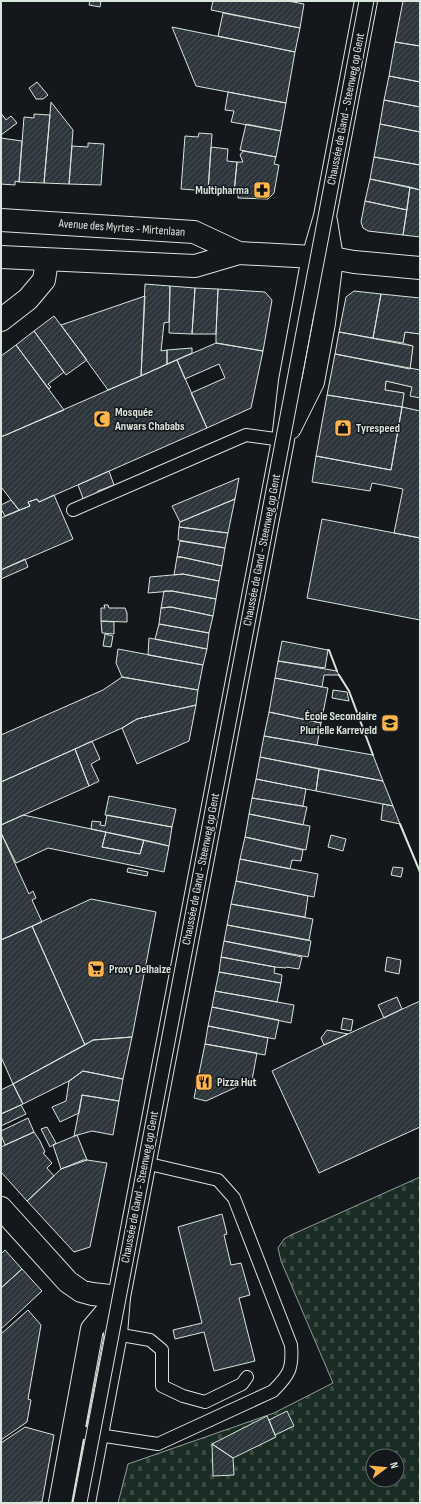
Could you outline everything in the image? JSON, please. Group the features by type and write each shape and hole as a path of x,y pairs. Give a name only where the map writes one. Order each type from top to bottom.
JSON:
{"main road":[{"name":"Chaussée de Gand - Steenweg op Gent","path":"84,1503 116,1334 119,1297 284,440 290,380 323,258 325,216 366,1"},
{"name":"Avenue des Myrtes - Mirtenlaan","path":"1,220 194,232 239,253"},
{"name":"Avenue des Myrtes - Mirtenlaan","path":"1,257 195,266 239,253 323,258 420,268"},
{"path":"1,320 28,300 44,280 47,260"},
{"path":"1,1208 68,1282 81,1291 119,1297"},
{"name":"Chaussée de Gand - Steenweg op Gent","path":"60,1503 72,1431 92,1329 119,1297"}],"lane":[{"path":"74,510 246,435 284,440"},
{"path":"72,1431 158,1444 272,1391 285,1379 292,1361 291,1345 234,1198 218,1180 145,1163"},
{"path":"92,1329 150,1340 162,1350 162,1386 183,1396 205,1402 242,1384 247,1377"}],"green space":[{"path":"420,1177 420,1503 118,1503 128,1464 274,1413 333,1383 281,1261 278,1248 284,1239"}],"shaded area":[{"path":"405,332 420,334 420,370 410,369 413,346 403,343"},
{"path":"386,381 412,387 420,398 420,411 402,407 404,393 385,390"}],"building":[{"path":"90,1 101,1 100,7 89,5"},
{"path":"213,1 288,1 304,4 300,28 211,10"},
{"path":"403,1 420,1 420,46 395,42"},
{"path":"223,13 300,28 295,52 218,36"},
{"path":"172,27 295,52 286,103 196,86"},
{"path":"395,42 420,46 420,82 389,76"},
{"path":"389,76 420,82 420,107 384,100"},
{"path":"37,82 48,95 43,99 36,99 29,88"},
{"path":"228,92 286,103 281,131 231,122 234,111 225,110"},
{"path":"384,100 420,107 420,132 380,124"},
{"path":"51,102 73,130 69,184 44,183"},
{"path":"1,113 6,120 11,116 17,123 1,135"},
{"path":"34,114 50,115 44,183 19,182 24,117 34,118"},
{"path":"246,124 281,131 276,157 240,150"},
{"path":"380,124 420,132 420,165 374,157"},
{"path":"199,133 212,134 208,191 181,189 185,136 198,137"},
{"path":"1,138 22,141 19,182 15,181 15,185 1,184"},
{"path":"88,143 104,144 101,185 69,184 72,146 88,147"},
{"path":"211,147 228,149 227,161 237,162 234,193 208,191"},
{"path":"243,151 276,157 274,164 279,165 274,193 268,199 238,198 238,193 234,193 237,162 243,162 240,155"},
{"path":"374,157 420,165 420,190 370,179"},
{"path":"370,179 410,187 407,210 365,201"},
{"path":"410,187 420,190 420,237 403,235"},
{"path":"365,201 407,210 403,235 368,231 363,228 361,222"},
{"path":"145,284 170,286 169,322 164,323 161,351 167,350 167,364 141,376"},
{"path":"170,286 195,288 192,334 169,333"},
{"path":"195,288 218,289 216,334 192,334"},
{"path":"218,289 265,292 272,300 263,351 216,343"},
{"path":"354,291 381,294 373,338 339,332 346,297"},
{"path":"381,294 420,298 420,334 405,332 403,343 373,338"},
{"path":"145,296 141,376 108,390 61,325"},
{"path":"54,316 87,360 66,375 34,331"},
{"path":"34,331 64,372 48,384 51,387 49,389 16,345"},
{"path":"339,332 413,346 410,369 335,354"},
{"path":"216,343 263,351 251,408 207,428 191,393 225,378 219,364 185,379 177,360"},
{"path":"16,345 64,410 1,437 1,356"},
{"path":"192,348 192,353 167,364 167,350"},
{"path":"335,354 420,370 420,398 410,396 412,387 386,381 385,390 404,393 402,407 327,395"},
{"name":"Mosquée Anwars Chababs","path":"177,360 207,428 39,502 37,499 28,502 30,506 19,510 1,487 1,437"},
{"path":"327,395 402,407 391,470 316,456"},
{"path":"402,407 420,411 420,538 394,533 403,489 372,483 370,491 312,482 316,456 391,470"},
{"path":"109,471 114,485 98,491 99,495 84,501 78,485"},
{"path":"239,478 235,499 180,522 172,506"},
{"path":"54,495 73,539 1,570 1,518 30,506 28,502 37,499 39,502"},
{"path":"235,499 228,533 179,527 180,522"},
{"path":"11,500 19,510 5,516 1,509 1,505"},
{"path":"322,519 420,538 420,620 307,598"},
{"path":"179,527 228,533 225,548 178,540"},
{"path":"180,541 225,548 222,566 177,557"},
{"path":"177,557 222,566 219,581 183,574 174,575"},
{"path":"25,559 28,567 1,579 1,570"},
{"path":"183,574 219,581 216,599 172,591 148,593 150,577"},
{"path":"164,591 172,591 216,599 213,616 171,607 161,608"},
{"path":"104,605 108,605 109,608 125,608 127,613 127,622 101,621 101,608 105,608"},
{"path":"171,607 213,616 209,633 159,624 161,608"},
{"path":"101,621 114,622 114,634 102,633"},
{"path":"159,624 209,633 207,649 155,639"},
{"path":"105,634 113,636 111,647 103,646"},
{"path":"149,638 207,649 203,665 148,655"},
{"path":"282,641 328,650 325,668 278,661"},
{"path":"118,649 203,665 198,690 122,677 116,663"},
{"path":"278,661 337,671 339,675 324,675 322,687 275,678"},
{"path":"122,677 198,690 196,705 137,719 122,728 1,782 1,735 103,690"},
{"path":"275,678 328,688 321,723 269,712"},
{"path":"333,690 347,692 349,701 332,698"},
{"path":"196,705 189,741 137,764 122,728 137,719"},
{"path":"269,712 321,723 317,745 264,736"},
{"path":"264,736 373,755 383,781 260,757"},
{"path":"92,741 100,759 91,764 99,781 89,786 75,749"},
{"path":"75,749 89,786 1,825 1,782"},
{"path":"260,757 319,769 316,791 256,779"},
{"path":"319,769 383,781 393,806 316,791"},
{"path":"256,779 306,789 303,806 252,798"},
{"path":"109,796 176,809 172,827 105,815"},
{"path":"252,798 307,807 303,825 249,814"},
{"path":"383,804 393,806 400,824 381,820"},
{"path":"249,814 310,826 306,850 245,837"},
{"path":"23,815 106,832 102,847 140,854 144,840 169,846 164,872 48,848 16,863 1,833 1,825"},
{"path":"107,815 172,827 169,846 91,829 92,821 101,822 100,825 105,826"},
{"path":"106,832 144,840 140,854 102,847"},
{"path":"1,833 29,894 33,891 36,898 32,900 42,922 1,940"},
{"path":"331,835 346,839 343,851 328,847"},
{"path":"245,837 303,850 301,861 292,860 290,869 240,859"},
{"path":"240,859 318,874 314,897 236,881"},
{"path":"393,867 403,868 401,877 391,875"},
{"path":"128,868 148,872 147,876 127,872"},
{"path":"236,881 308,896 305,917 231,904"},
{"path":"91,899 156,912 132,1037 93,1040 85,1045 32,926"},
{"path":"231,904 313,919 309,940 227,925"},
{"path":"227,925 311,941 308,957 224,941"},
{"path":"32,926 85,1045 13,1084 1,1057 1,940"},
{"path":"224,941 302,957 299,969 275,967 221,957"},
{"path":"221,957 275,967 274,973 282,975 281,983 219,972"},
{"path":"387,957 401,960 399,974 385,971"},
{"path":"219,972 281,983 277,1002 215,991"},
{"path":"215,991 294,1005 291,1023 212,1007"},
{"path":"397,997 402,1009 384,1018 378,1005"},
{"path":"420,1001 420,1127 319,1173 272,1071 324,1045"},
{"path":"212,1007 279,1020 275,1039 208,1026"},
{"path":"343,1018 353,1020 351,1031 341,1029"},
{"path":"208,1026 268,1038 265,1055 205,1044"},
{"path":"327,1030 348,1034 324,1045 321,1038"},
{"path":"132,1037 123,1079 83,1071 69,1081 23,1104 13,1084 93,1040"},
{"path":"205,1044 257,1053 252,1080 206,1101 194,1098"},
{"path":"83,1071 123,1079 119,1101 82,1095 79,1113 60,1122 52,1107 66,1101 69,1081"},
{"path":"13,1084 23,1104 1,1114 1,1090"},
{"path":"82,1095 119,1101 113,1135 92,1131 74,1136"},
{"path":"21,1105 26,1114 1,1126 1,1114"},
{"path":"28,1118 34,1132 5,1145 1,1131"},
{"path":"47,1127 56,1143 50,1147 41,1129"},
{"path":"34,1132 45,1152 43,1153 52,1163 47,1168 54,1176 27,1201 1,1172 1,1147"},
{"path":"77,1135 87,1160 61,1169 53,1145"},
{"path":"83,1160 107,1163 90,1247 74,1252 27,1201 61,1169"},
{"path":"222,1214 227,1234 224,1235 231,1265 241,1263 250,1295 239,1298 255,1361 214,1371 204,1332 175,1339 173,1330 202,1323 178,1227"},
{"path":"5,1250 22,1269 1,1288 1,1254"},
{"path":"22,1269 42,1291 1,1329 1,1288"},
{"path":"28,1310 41,1325 28,1399 31,1400 27,1422 1,1440 1,1334"},
{"path":"287,1411 294,1426 275,1435 269,1420"},
{"path":"267,1416 276,1437 233,1458 212,1444"},
{"path":"25,1427 54,1435 42,1502 1,1503 1,1443"},
{"path":"212,1444 233,1458 234,1475 213,1476"}],"tram line":[{"path":"73,1503 359,1"},
{"path":"87,1503 374,1"}],"wall":[{"path":"328,650 337,671"},
{"path":"339,675 349,691 373,755"},
{"path":"400,824 420,872"}],"place":[{"name":"Multipharma","path":"262,190"},
{"name":"Mosquée Anwars Chababs","path":"102,419"},
{"name":"Tyrespeed","path":"343,428"},
{"name":"École Secondaire Plurielle Karreveld","path":"390,723"},
{"name":"Proxy Delhaize","path":"96,969"},
{"name":"Pizza Hut","path":"204,1082"}]}
